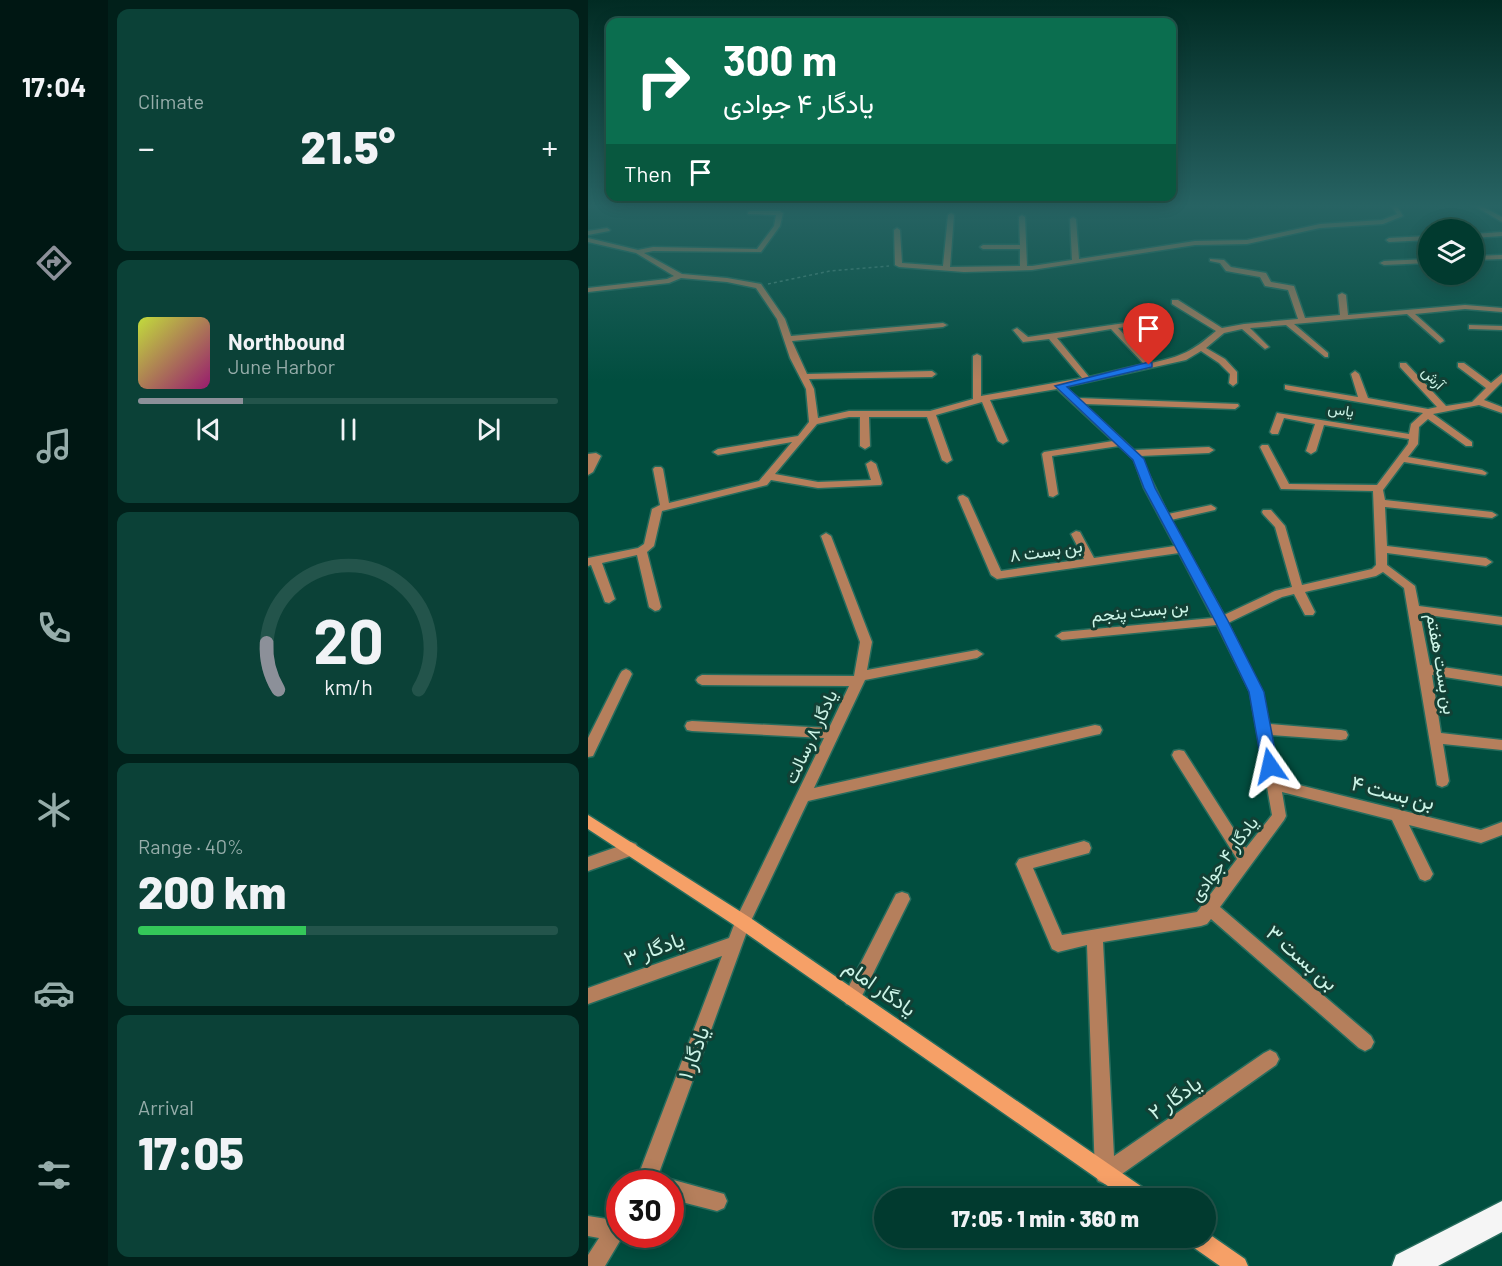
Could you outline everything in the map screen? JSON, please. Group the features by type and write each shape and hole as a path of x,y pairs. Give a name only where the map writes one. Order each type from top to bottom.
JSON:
{"highway":[{"path":"1407,1266 1502,1216"}],"main road":[{"name":"یادگار امام","path":"588,821 743,922 1126,1188"},
{"path":"1212,1248 1238,1266"}],"street":[{"path":"657,263 680,276 727,280 758,286 781,319 810,389 814,422"},
{"path":"946,269 947,263"},
{"path":"1024,263 1024,268"},
{"path":"898,265 946,269 1024,268 1061,263"},
{"path":"1224,263 1229,269 1263,275 1268,284 1291,288 1302,320"},
{"path":"588,290 669,281 680,276"},
{"path":"1342,295 1344,316"},
{"path":"1175,302 1221,331"},
{"path":"609,598 592,561 641,551 649,546 657,509 763,483 814,422 849,414 931,414 981,399 1059,386 1183,358 1201,348 1221,331 1244,326 1465,307 1502,310"},
{"path":"1408,311 1440,341"},
{"path":"1017,330 1026,340 1143,322"},
{"path":"1287,322 1325,355"},
{"path":"788,339 943,325"},
{"path":"1244,326 1265,347"},
{"path":"1113,327 1149,365"},
{"path":"1472,327 1502,328"},
{"path":"1051,336 1087,379"},
{"path":"1201,348 1222,361 1234,374 1233,383"},
{"path":"977,356 981,399 1003,441"},
{"name":"آرش","path":"1403,365 1444,409"},
{"path":"1461,365 1491,387"},
{"path":"804,377 932,374"},
{"path":"1355,374 1364,400"},
{"path":"1288,387 1428,413 1475,404 1502,377"},
{"name":"یادگار ۴ جوادی","path":"1059,386 1138,459 1149,488 1221,621 1256,692 1279,816 1202,920 1095,936 1058,944 1024,864 1084,848"},
{"path":"1076,401 1235,406"},
{"path":"1477,401 1502,410"},
{"path":"1382,566 1379,488 1413,444 1414,426 1428,413"},
{"path":"1428,413 1469,444"},
{"path":"864,414 865,446"},
{"path":"931,414 947,460"},
{"name":"یاس","path":"1275,432 1281,415 1413,436"},
{"path":"1311,452 1320,422"},
{"path":"718,452 800,438"},
{"path":"1053,494 1047,454 1122,443"},
{"path":"1265,447 1285,487 1379,488"},
{"path":"1132,453 1209,450"},
{"path":"588,457 596,456 588,472"},
{"path":"1401,459 1482,473"},
{"path":"768,477 818,484 877,483 872,464"},
{"path":"658,468 665,507"},
{"name":"بن بست ۸","path":"963,498 997,575 1181,549"},
{"path":"1380,503 1492,515"},
{"path":"1165,518 1211,508"},
{"path":"1267,512 1280,526 1298,590 1309,612"},
{"path":"1076,534 1091,562"},
{"path":"702,680 858,679 866,642 826,536"},
{"path":"1381,549 1486,562"},
{"path":"641,551 655,607"},
{"name":"بن بست پنجم","path":"1062,636 1221,621 1280,594 1376,572 1382,566"},
{"name":"بن بست هفتم","path":"1382,566 1408,586 1425,669 1442,781"},
{"path":"1414,609 1502,621"},
{"name":"یادگار ۸ رسالت","path":"743,922 858,679 977,654"},
{"path":"1425,669 1502,681"},
{"path":"588,752 626,674"},
{"path":"692,726 832,733"},
{"path":"1263,729 1341,735"},
{"path":"802,796 1095,730"},
{"path":"1436,738 1502,744"},
{"path":"1179,754 1246,860"},
{"name":"بن بست ۴","path":"1273,784 1481,837 1502,828"},
{"path":"1397,816 1425,874"},
{"path":"588,864 631,849"},
{"path":"852,998 902,899"},
{"name":"بن بست ۳","path":"1210,908 1365,1042"},
{"name":"یادگار ۱","path":"652,1170 743,922"},
{"path":"1095,936 1105,1174"},
{"name":"یادگار ۳","path":"588,996 735,944"},
{"name":"یادگار ۲","path":"1105,1174 1270,1059"},
{"path":"684,1193 717,1201"},
{"path":"588,1226 606,1227"},
{"path":"592,1266 606,1245"}],"path":[{"path":"758,286 830,271 898,265"}],"route":[{"path":"1149,365 1059,386 1105,426 1138,459 1149,488 1221,621 1256,692 1270,766"}]}
